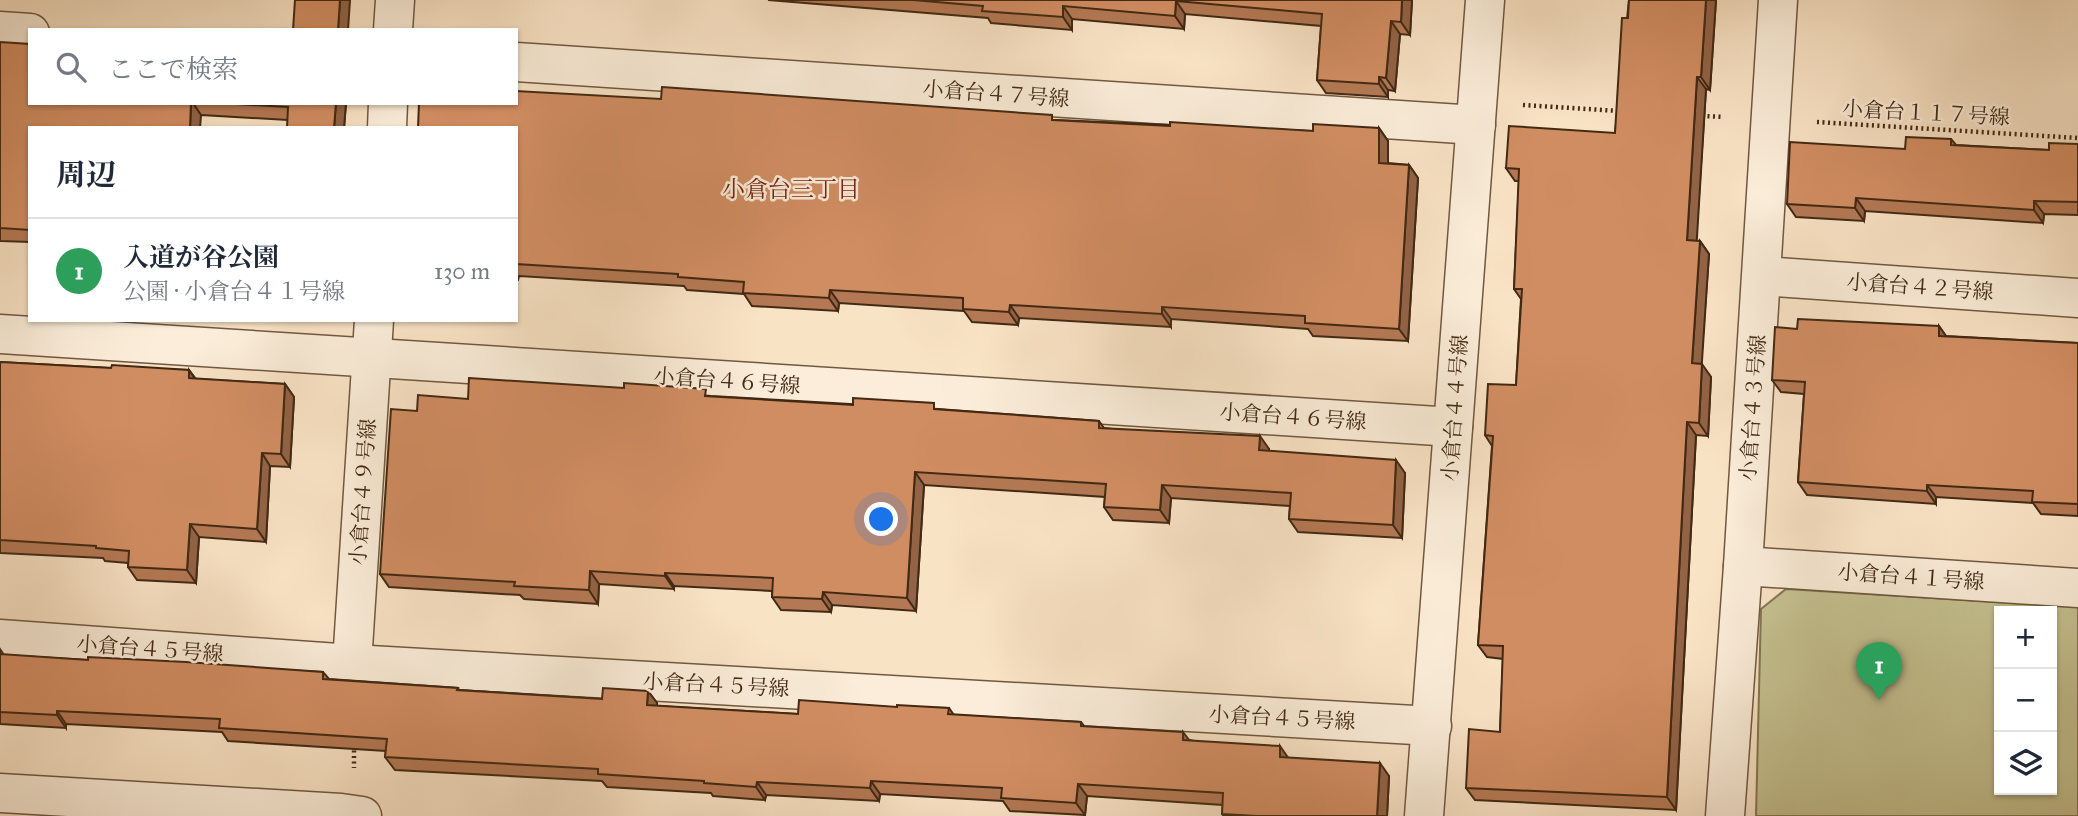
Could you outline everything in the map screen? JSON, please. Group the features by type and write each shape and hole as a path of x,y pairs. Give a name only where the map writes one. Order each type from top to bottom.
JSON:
{"street":[{"path":"393,28 395,0"},
{"name":"小倉台４４号線","path":"1424,816 1485,0"},
{"name":"小倉台４３号線","path":"1726,816 1778,0"},
{"path":"0,31 28,33"},
{"name":"小倉台４７号線","path":"518,62 1476,125"},
{"path":"387,126 388,105"},
{"name":"小倉台４２号線","path":"1762,276 2078,298"},
{"name":"小倉台４９号線","path":"352,664 374,322"},
{"name":"小倉台４６号線","path":"0,334 1453,427"},
{"name":"小倉台４１号線","path":"1744,566 2078,588"},
{"name":"小倉台４５号線","path":"0,639 352,664 1432,726"},
{"path":"0,793 362,816"}],"path":[{"path":"1476,125 1519,105 1625,111"},
{"name":"小倉台１１７号線","path":"1692,115 2078,138"},
{"path":"354,743 354,769"}],"shaded area":[{"path":"1786,589 2078,607 2078,816 1756,816 1761,609"}],"building":[{"path":"295,0 340,0 338,28 293,28"},
{"path":"913,0 1402,0 1401,22 1391,21 1386,78 1379,77 1379,84 1317,80 1322,14 1176,1 1175,16 1063,6 1063,17 982,11 983,6"},
{"path":"1629,0 1706,0 1701,77 1697,77 1687,240 1700,241 1692,363 1702,364 1699,423 1687,422 1667,797 1466,788 1469,729 1500,732 1503,646 1478,645 1493,436 1485,435 1488,384 1516,385 1522,289 1514,289 1519,169 1506,168 1509,126 1615,133 1622,18 1628,18"},
{"path":"0,42 28,44 28,105 191,105 190,126 28,126 28,230 0,228"},
{"path":"662,87 1052,115 1052,120 1170,126 1170,122 1313,131 1313,124 1379,128 1379,163 1409,165 1399,329 1305,323 1305,316 1162,307 1162,314 1010,305 1009,312 963,309 963,298 830,290 829,298 743,293 744,282 678,277 678,274 518,264 518,126 418,126 419,105 518,105 518,91 661,99"},
{"path":"254,105 336,105 334,126 287,126 288,107"},
{"path":"1906,137 1951,139 1951,145 2049,150 2049,143 2078,144 2078,202 2034,201 2034,210 1856,198 1855,208 1787,204 1790,142 1905,149"},
{"path":"1798,319 1939,326 1939,336 2078,343 2078,504 2032,502 2033,491 1927,485 1927,491 1798,482 1805,382 1772,380 1775,327 1797,329"},
{"path":"0,362 189,370 189,378 285,384 281,454 262,453 257,529 190,524 187,570 128,567 129,551 96,546 0,540"},
{"path":"469,378 624,388 624,383 706,389 705,396 853,405 853,398 934,403 934,409 1099,421 1099,428 1260,436 1259,450 1396,460 1393,525 1289,519 1291,493 1162,485 1160,510 1104,507 1106,484 915,472 907,598 823,592 822,599 772,597 773,578 665,573 665,576 590,571 589,590 514,586 515,582 380,574 391,409 417,411 418,395 468,399"},
{"path":"0,654 88,660 88,657 186,662 323,672 323,679 602,699 603,688 648,691 647,705 798,714 799,700 949,708 948,714 1081,722 1081,726 1183,732 1183,740 1280,746 1280,757 1380,763 1377,816 1222,814 1223,793 1078,784 1076,803 1001,798 1002,788 871,781 870,788 757,782 756,787 598,774 598,769 385,757 387,739 219,728 220,719 57,711 57,715 0,712"}],"place":[{"name":"入道が谷公園","path":"1879,700"}],"district":[{"name":"小倉台三丁目","path":"791,189"}]}
